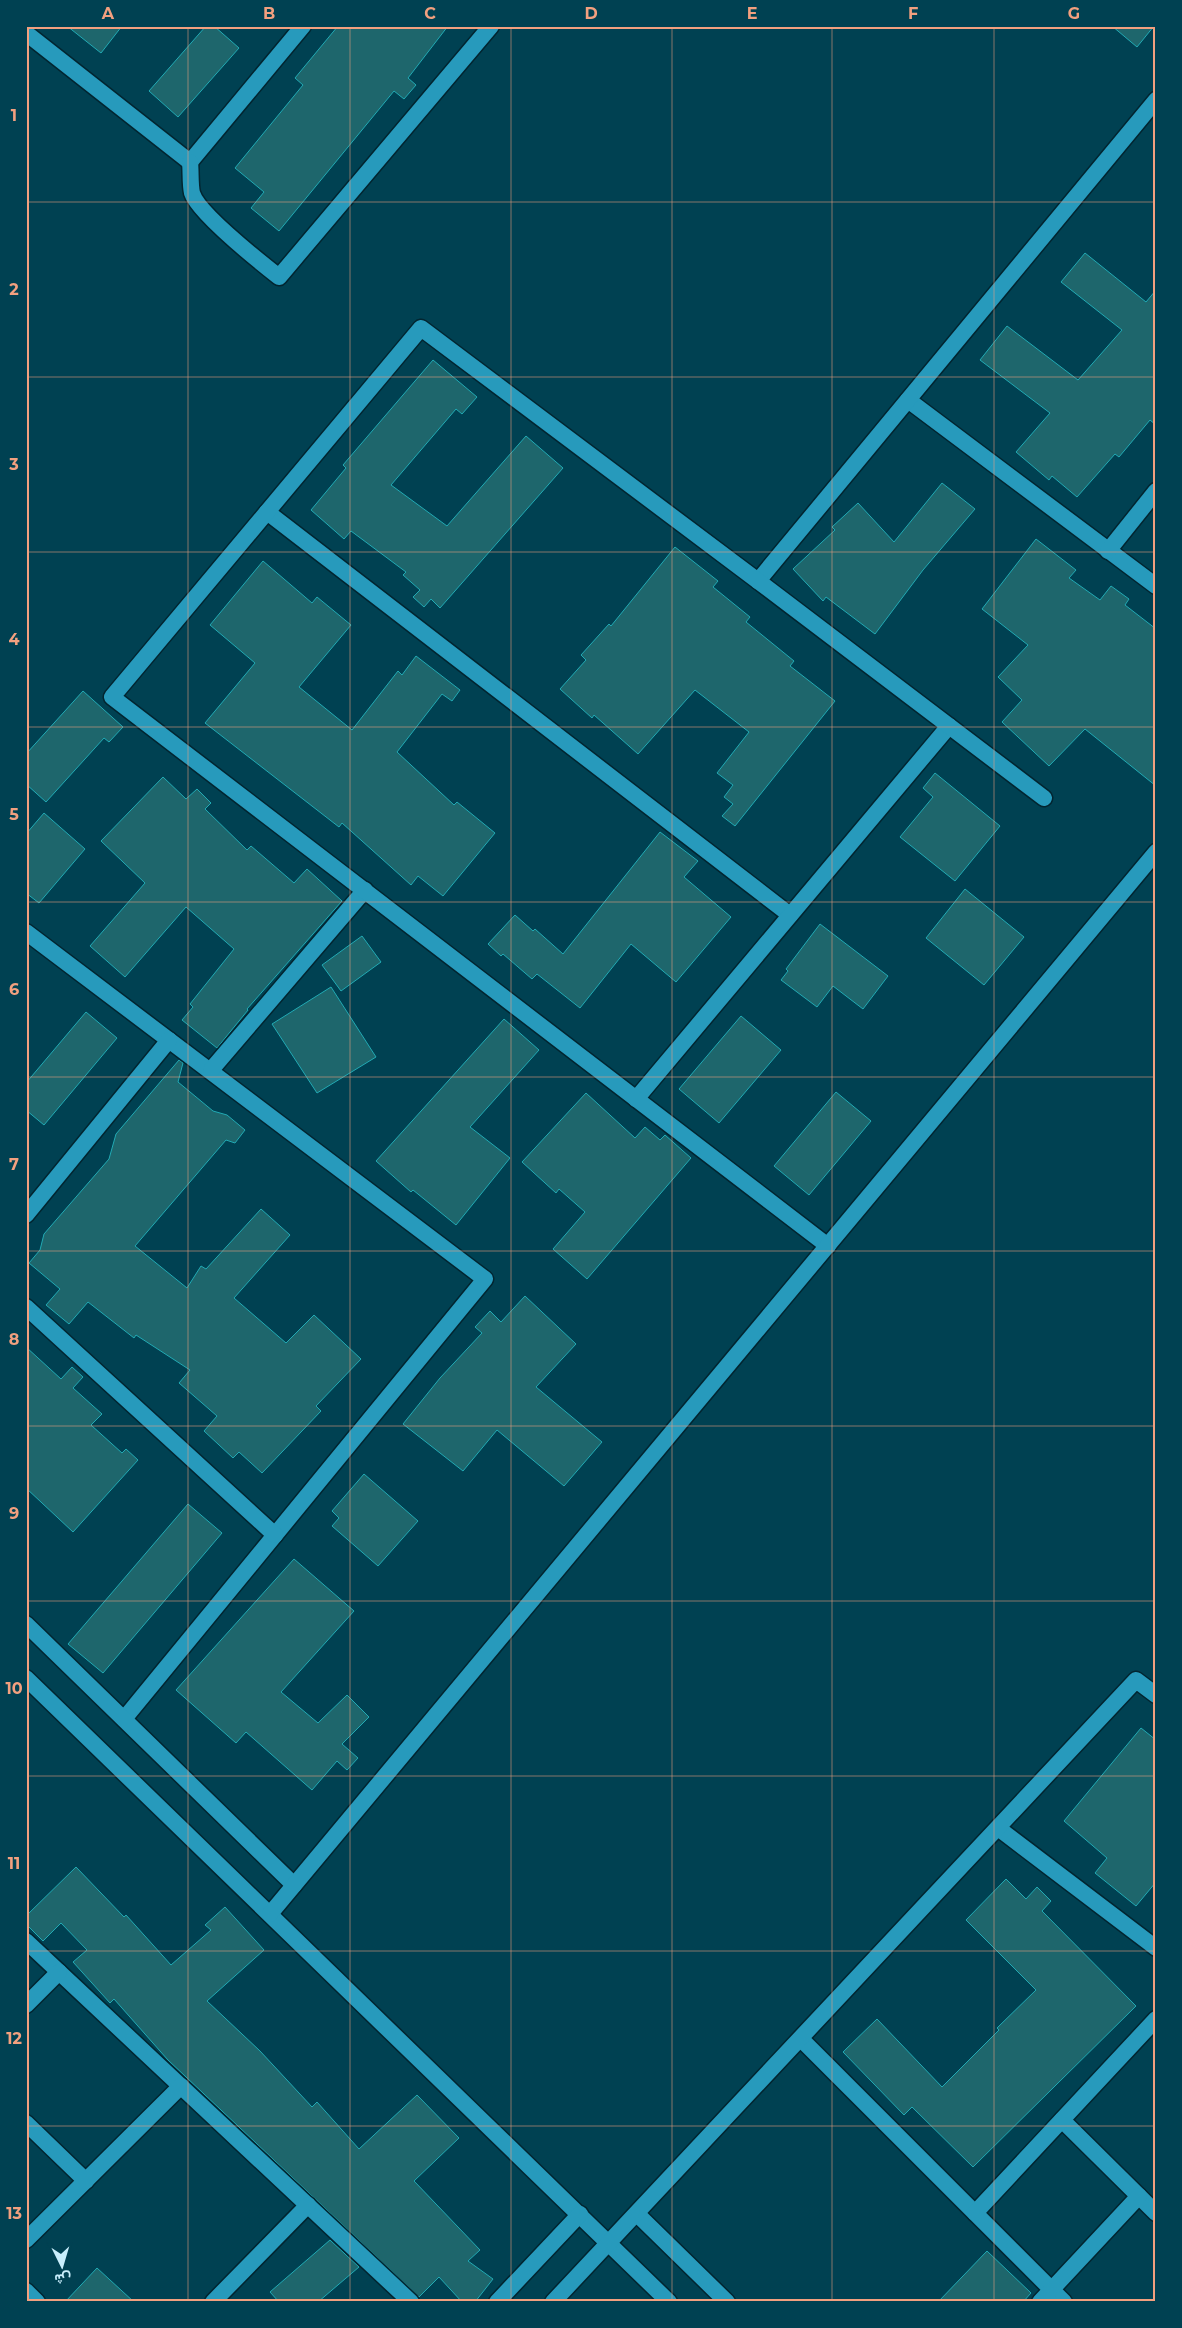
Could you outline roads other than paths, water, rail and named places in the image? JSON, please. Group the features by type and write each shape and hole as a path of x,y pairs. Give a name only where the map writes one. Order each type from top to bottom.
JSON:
{"street":[{"path":"303,26 190,162 192,193 199,205 230,236 278,277 491,26"},
{"path":"26,33 190,162"},
{"path":"758,580 1156,100"},
{"path":"828,1246 112,697 421,328 758,580 1044,798"},
{"path":"908,400 1156,586"},
{"path":"1108,550 1156,491"},
{"path":"267,512 790,915"},
{"path":"636,1099 949,726"},
{"path":"270,1914 1156,852"},
{"path":"211,1070 365,890"},
{"path":"26,932 485,1279 124,1719"},
{"path":"26,1215 169,1040"},
{"path":"26,1307 275,1534"},
{"path":"26,1624 294,1885"},
{"path":"26,1678 580,2214 668,2302"},
{"path":"553,2302 1136,1680 1156,1695"},
{"path":"998,1828 1156,1948"},
{"path":"26,1941 411,2302"},
{"path":"26,2004 59,1972"},
{"path":"975,2214 1156,2019"},
{"path":"801,2039 1064,2302"},
{"path":"26,2240 181,2086"},
{"path":"1062,2120 1156,2213"},
{"path":"26,2123 86,2181"},
{"path":"1040,2302 1139,2196"},
{"path":"213,2302 308,2205"},
{"path":"497,2302 580,2214"},
{"path":"637,2214 727,2302"},
{"path":"26,2291 36,2302"}]}
